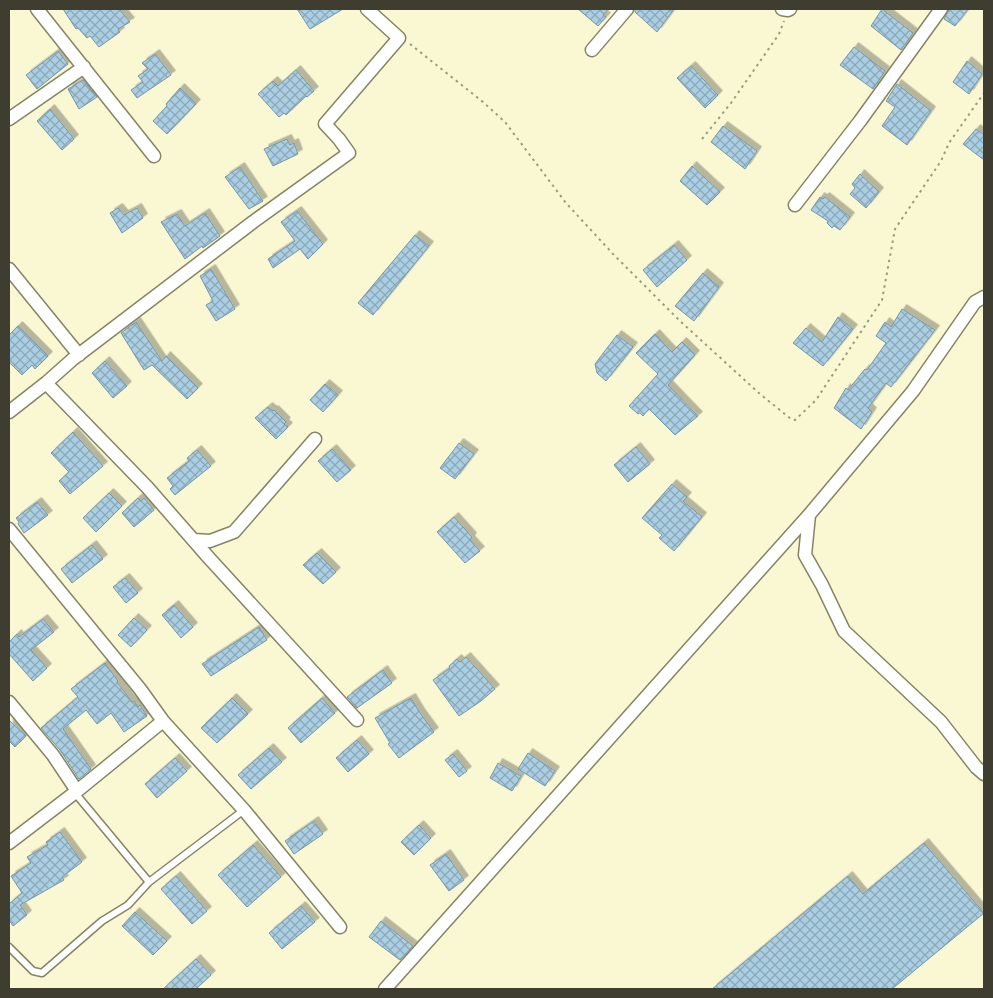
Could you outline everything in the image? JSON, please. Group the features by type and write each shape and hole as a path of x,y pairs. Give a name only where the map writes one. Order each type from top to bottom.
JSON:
{"street":[{"path":"37,9 154,156"},
{"path":"9,412 79,355 253,222 349,153 325,124 399,38 367,9"},
{"path":"592,50 627,9"},
{"path":"795,205 860,121 941,9"},
{"path":"9,119 84,67"},
{"path":"9,269 79,355"},
{"path":"385,989 809,516 914,391 975,302 984,297"},
{"path":"46,383 147,487 357,720"},
{"path":"194,540 210,541 234,532 315,439"},
{"path":"809,516 804,555 822,585 844,631 941,722 976,767 984,774"},
{"path":"9,529 140,689 163,721 244,810 340,927"},
{"path":"9,702 53,755 76,792"},
{"path":"9,843 76,792 163,721"}],"lane":[{"path":"76,792 149,882"},
{"path":"9,947 33,971 42,973 102,921 128,904 149,882 244,810"}],"path":[{"path":"702,139 731,103 779,34 787,9"},
{"path":"399,38 470,92 505,122 566,204 680,322 791,419 795,420 816,400 882,300 895,229 941,161 949,143 984,93"}],"building":[{"path":"63,9 119,9 130,22 118,29 120,32 99,47 90,36 87,38 78,28 76,29"},
{"path":"297,9 343,9 310,29"},
{"path":"578,9 608,9 603,15 606,17 598,26"},
{"path":"635,9 674,9 657,32 635,12"},
{"path":"882,9 913,33 901,50 871,26"},
{"path":"949,9 968,9 955,26 944,19"},
{"path":"854,47 885,71 873,89 840,65"},
{"path":"58,51 68,64 37,89 26,75"},
{"path":"155,54 171,75 137,98 131,90 143,82 138,76 148,69 142,63"},
{"path":"967,61 982,74 969,94 953,82"},
{"path":"691,66 718,95 705,108 677,78"},
{"path":"296,70 314,91 286,115 284,113 279,117 258,94 273,81 278,86"},
{"path":"83,80 97,97 79,109 68,89"},
{"path":"897,84 931,111 907,145 882,126 895,107 886,101"},
{"path":"180,88 196,104 167,134 153,121"},
{"path":"50,109 74,139 62,150 37,121"},
{"path":"723,126 757,151 745,169 711,142"},
{"path":"976,129 984,135 984,160 963,144"},
{"path":"287,139 290,145 294,143 298,154 273,166 264,149"},
{"path":"692,166 720,192 707,205 680,181"},
{"path":"240,167 263,201 249,209 225,177"},
{"path":"860,174 879,192 866,208 850,194 855,188 852,184"},
{"path":"820,197 823,199 825,197 850,217 840,230 834,226 832,228 827,223 828,221 811,210"},
{"path":"118,208 124,215 137,208 143,218 122,233 110,213"},
{"path":"297,211 323,244 308,259 300,249 273,268 268,259 295,241 281,222"},
{"path":"205,213 220,236 203,248 202,246 185,259 161,222 177,214 185,226"},
{"path":"415,235 429,246 373,315 358,303"},
{"path":"674,245 687,260 657,287 643,270"},
{"path":"211,269 235,309 216,321 206,305 213,301 200,276"},
{"path":"703,273 719,287 694,321 675,306"},
{"path":"902,309 935,330 891,387 886,383 868,408 872,412 861,429 834,408 846,388 848,390 865,369 867,370 886,343 876,336 885,322 891,327"},
{"path":"838,317 853,329 823,366 793,343 806,328 822,342"},
{"path":"136,322 162,361 166,356 198,388 187,399 152,365 144,370 121,333"},
{"path":"18,326 48,356 35,369 32,365 22,375 9,362 9,335"},
{"path":"655,334 672,352 682,342 695,355 668,385 698,416 675,435 649,409 643,416 629,406 658,374 636,353"},
{"path":"617,335 633,347 606,381 597,373 595,364"},
{"path":"105,361 127,386 113,398 92,373"},
{"path":"325,384 338,395 323,412 310,400"},
{"path":"268,407 274,410 286,422 284,424 288,427 276,439 255,418"},
{"path":"73,432 103,466 70,494 59,481 69,472 51,453"},
{"path":"459,443 474,454 455,479 440,468"},
{"path":"636,447 650,464 628,482 614,465"},
{"path":"332,449 351,470 337,482 318,461"},
{"path":"197,450 211,466 175,495 170,489 173,486 167,478 189,461 187,458"},
{"path":"672,484 687,497 683,501 702,517 674,551 659,538 662,535 642,518"},
{"path":"109,493 122,506 96,532 83,518"},
{"path":"138,498 141,501 144,498 154,510 134,527 122,513"},
{"path":"37,502 48,515 24,533 16,518"},
{"path":"454,517 472,537 470,540 480,551 465,563 437,532"},
{"path":"92,545 103,559 72,583 61,569"},
{"path":"317,553 336,572 323,584 303,565"},
{"path":"125,578 138,593 126,603 113,587"},
{"path":"174,605 193,627 181,638 162,615"},
{"path":"134,618 147,630 131,647 118,635"},
{"path":"43,619 54,632 31,650 47,668 33,681 9,654 9,642 17,634 19,637"},
{"path":"259,627 267,640 211,676 202,664"},
{"path":"466,657 495,689 459,716 433,680 450,668 449,666 457,659 460,662"},
{"path":"105,663 132,702 134,701 138,707 140,705 147,716 124,732 111,713 97,724 86,710 63,729 91,769 79,779 60,750 41,728 78,697 71,689"},
{"path":"383,670 392,683 357,708 347,697"},
{"path":"232,698 248,714 217,743 201,728"},
{"path":"322,698 335,713 301,743 288,728"},
{"path":"411,698 434,732 399,758 388,744 390,743 375,718"},
{"path":"9,720 26,736 15,747 9,741"},
{"path":"357,740 369,754 348,772 336,758"},
{"path":"269,748 282,762 251,789 238,775"},
{"path":"528,753 555,771 545,786 518,769"},
{"path":"453,754 467,771 459,777 445,760"},
{"path":"175,758 187,771 157,798 145,784"},
{"path":"498,763 521,776 512,791 490,778"},
{"path":"314,821 323,834 294,854 285,841"},
{"path":"419,825 431,838 414,855 401,842"},
{"path":"60,832 82,862 62,877 64,880 20,905 27,915 13,926 9,920 9,904 22,893 11,876 31,863 27,857 48,845 46,842"},
{"path":"924,843 984,913 892,989 712,989 848,876 863,894"},
{"path":"253,845 281,877 247,907 218,875"},
{"path":"446,854 464,880 449,891 430,865"},
{"path":"176,876 207,911 192,924 161,889"},
{"path":"301,906 315,922 282,949 269,933"},
{"path":"135,912 167,941 153,955 122,926"},
{"path":"381,921 413,946 400,960 369,937"},
{"path":"196,959 211,975 196,989 163,989"}]}
